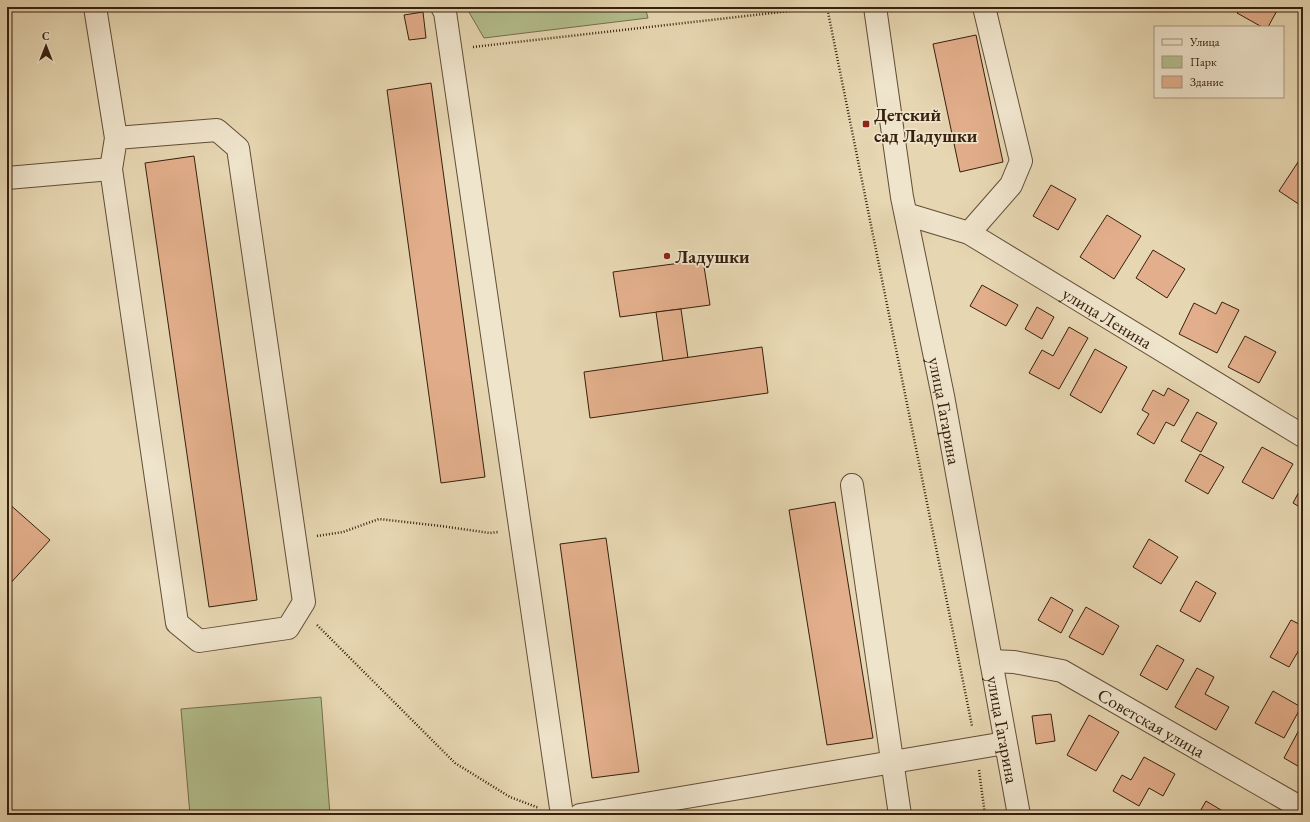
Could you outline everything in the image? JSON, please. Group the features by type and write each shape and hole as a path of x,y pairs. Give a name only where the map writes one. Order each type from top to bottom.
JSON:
{"street":[{"path":"95,7 116,138 111,168 177,623 199,641 288,628 304,602 238,148 218,130 116,138"},
{"path":"442,7 445,12 520,528 552,812"},
{"name":"улица Гагарина","path":"875,7 906,214 943,396 1018,815"},
{"path":"969,233 1011,185 1021,161 984,7"},
{"path":"7,178 111,168"},
{"name":"улица Ленина","path":"906,214 969,233 1303,436"},
{"path":"852,485 900,815"},
{"name":"Советская улица","path":"991,661 1014,662 1062,671 1303,809"},
{"path":"580,815 1005,743"}],"path":[{"path":"7,11 13,7"},
{"path":"450,49 826,7 969,712 985,815"},
{"path":"295,539 343,532 379,519 490,533 520,528"},
{"path":"288,628 317,625 455,763 510,797 552,812"}],"green space":[{"path":"466,7 645,7 648,18 484,38"},
{"path":"321,697 330,815 190,815 181,709"}],"building":[{"path":"1241,7 1279,7 1269,26 1260,26 1237,13"},
{"path":"423,12 426,38 409,40 404,15"},
{"path":"976,35 1003,162 960,172 933,44"},
{"path":"431,83 485,477 441,483 387,90"},
{"path":"194,156 257,600 209,607 145,163"},
{"path":"1302,156 1303,157 1303,207 1279,191"},
{"path":"1051,185 1076,199 1058,230 1033,216"},
{"path":"1107,215 1141,236 1114,279 1080,257"},
{"path":"1153,250 1185,269 1167,298 1136,278"},
{"path":"703,260 710,305 620,317 613,272"},
{"path":"982,285 1018,305 1006,326 970,306"},
{"path":"1222,302 1239,310 1217,353 1179,334 1194,303 1216,314"},
{"path":"1037,307 1054,317 1042,339 1025,329"},
{"path":"681,309 688,358 663,361 656,312"},
{"path":"1069,327 1088,338 1059,389 1029,373 1042,350 1053,356"},
{"path":"1245,336 1276,352 1259,383 1228,367"},
{"path":"762,347 768,393 590,418 584,372"},
{"path":"1095,349 1127,367 1101,413 1070,395"},
{"path":"1168,388 1189,400 1174,426 1166,422 1154,444 1137,434 1149,414 1142,410 1153,390 1164,396"},
{"path":"1197,412 1217,423 1201,452 1181,441"},
{"path":"1262,447 1293,464 1273,499 1242,482"},
{"path":"1200,454 1224,467 1208,494 1185,481"},
{"path":"1303,484 1303,509 1293,503"},
{"path":"7,502 50,540 7,587"},
{"path":"835,502 873,738 827,745 789,510"},
{"path":"606,538 639,772 592,778 560,544"},
{"path":"1149,539 1178,557 1161,584 1133,567"},
{"path":"1196,581 1216,593 1200,622 1180,611"},
{"path":"1051,597 1073,610 1061,633 1038,620"},
{"path":"1086,607 1119,626 1103,655 1069,637"},
{"path":"1291,620 1303,626 1303,643 1289,667 1270,657"},
{"path":"1157,645 1184,660 1167,690 1140,675"},
{"path":"1197,668 1214,677 1205,694 1229,707 1216,730 1175,707"},
{"path":"1273,691 1301,707 1284,738 1255,723"},
{"path":"1051,714 1055,741 1036,744 1032,716"},
{"path":"1089,715 1119,732 1096,771 1067,755"},
{"path":"1299,730 1303,732 1303,769 1284,758"},
{"path":"1144,757 1175,774 1163,796 1149,788 1139,806 1113,791 1122,775 1131,780"},
{"path":"1206,801 1221,810 1231,815 1198,815"}],"place":[{"name":"Детский сад Ладушки","path":"866,124"},
{"name":"Ладушки","path":"667,256"}]}
